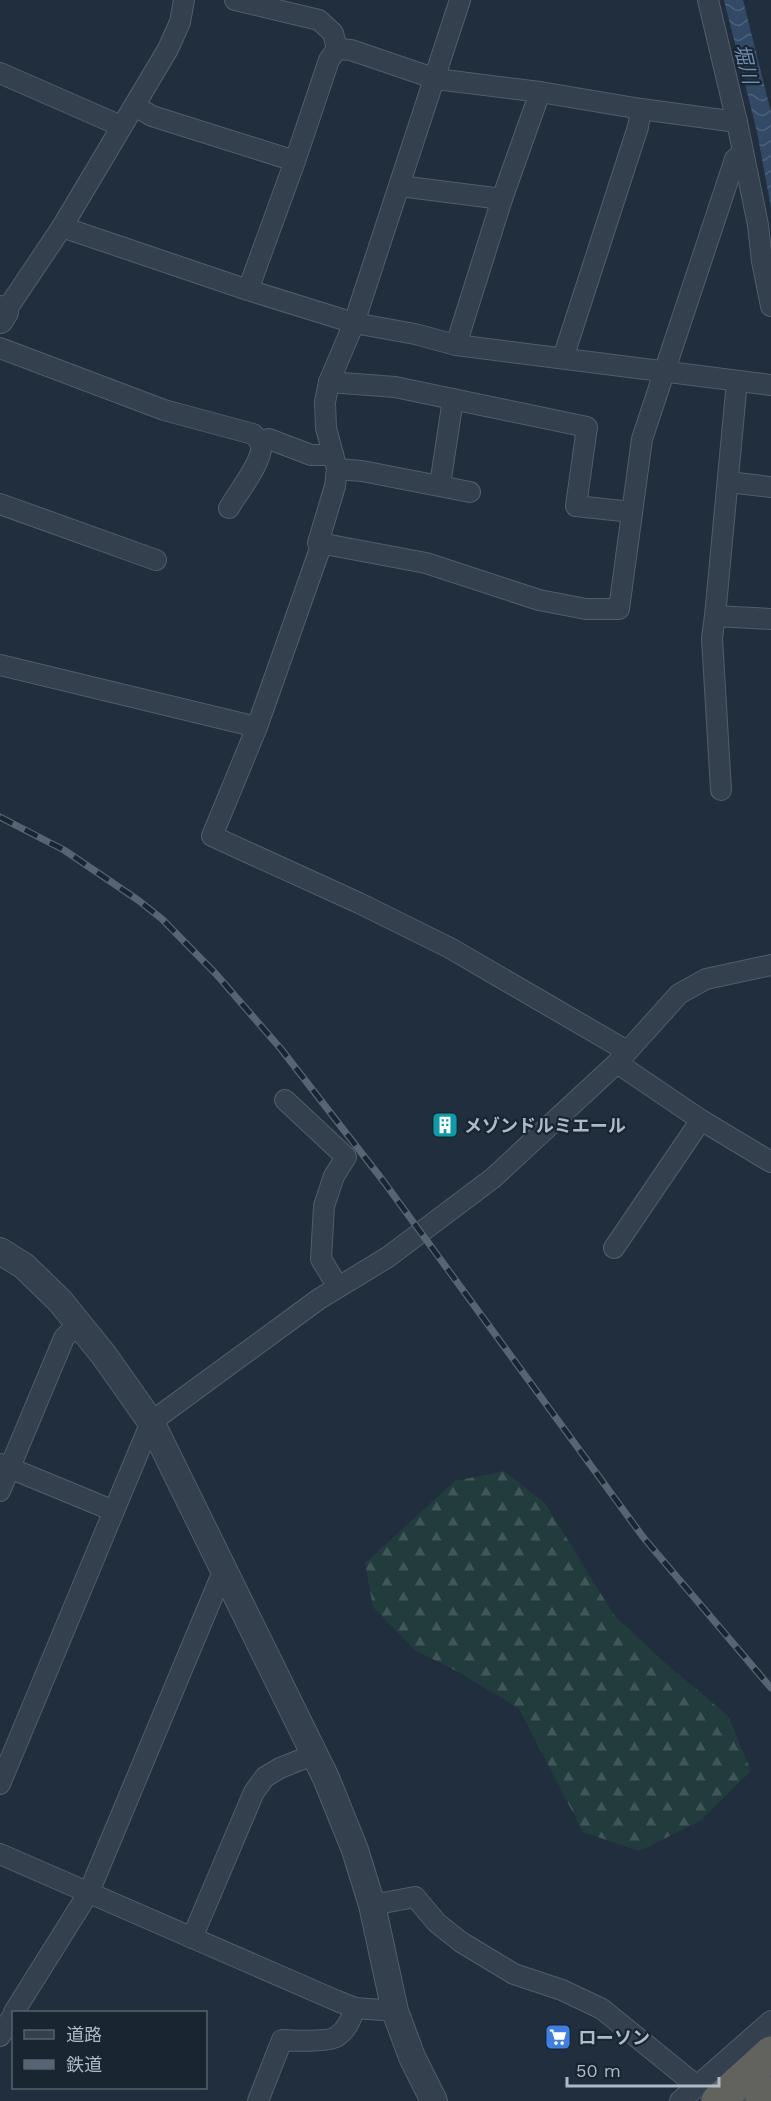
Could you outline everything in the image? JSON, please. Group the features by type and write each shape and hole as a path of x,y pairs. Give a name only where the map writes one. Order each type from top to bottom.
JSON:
{"highway":[{"path":"708,2094 771,2053"},
{"path":"762,2101 771,2093"}],"street":[{"path":"2,313 62,227 135,106 168,49 180,22 184,0"},
{"path":"235,0 319,20 333,33 337,49"},
{"path":"460,0 436,79 354,323 329,382 325,402 326,428 335,462 334,486 318,543 321,546 257,727 212,836 450,948 622,1057 701,1120 771,1163"},
{"path":"708,0 759,225 762,261 771,306"},
{"path":"337,49 351,50 436,79 540,92 737,122"},
{"path":"248,290 329,60 337,49"},
{"path":"0,73 121,126"},
{"path":"456,345 502,199 540,92"},
{"path":"135,106 152,116 295,161"},
{"path":"562,358 638,127 641,109"},
{"path":"321,546 330,545 426,563 538,600 586,609 619,609 642,439 735,159 743,153"},
{"path":"400,186 502,199"},
{"path":"62,227 354,323 415,334 456,345 771,385"},
{"path":"0,348 164,410 253,434 260,442 261,449 257,462 229,508"},
{"path":"721,790 712,639 737,381"},
{"path":"329,382 395,387 587,427 576,506 632,512"},
{"path":"440,485 453,399"},
{"path":"260,442 269,439 362,471 470,492"},
{"path":"728,482 771,486"},
{"path":"0,504 156,560"},
{"path":"715,616 771,619"},
{"path":"0,665 257,727"},
{"path":"0,1784 151,1422 319,1299 388,1257 493,1178 622,1057 679,994 706,980 771,964"},
{"path":"285,1100 346,1157 334,1176 324,1206 321,1259 338,1287"},
{"path":"614,1248 701,1120"},
{"path":"0,1251 24,1266 60,1301 103,1354 151,1422 315,1754 356,1851 372,1905 395,2011 412,2057 434,2101"},
{"path":"0,1491 5,1466 64,1338 78,1324"},
{"path":"5,1466 114,1512"},
{"path":"15,2011 88,1892 224,1569"},
{"path":"192,1938 254,1792 265,1777 280,1768 315,1754"},
{"path":"0,1854 355,2008 395,2011"},
{"path":"372,1905 415,1897 437,1923 461,1942 514,1974 562,1990 602,2009 708,2094"},
{"path":"258,2101 282,2040 301,2041 335,2037 349,2024 355,2008"},
{"path":"0,2036 12,2016"},
{"path":"680,2101 708,2094 771,2021"}],"green space":[{"path":"504,1471 545,1503 614,1615 664,1662 728,1716 751,1771 700,1821 639,1851 583,1832 519,1709 460,1673 415,1650 373,1607 365,1563 455,1481"}],"water":[{"name":"堀川","path":"724,0 743,0 771,112 771,208 757,132"}],"railway":[{"path":"0,817 64,850 138,900 162,919 216,974 281,1049 384,1182 643,1537 771,1688"}],"place":[{"name":"メゾンドルミエール","path":"445,1125"},
{"name":"ローソン","path":"558,2037"}]}
